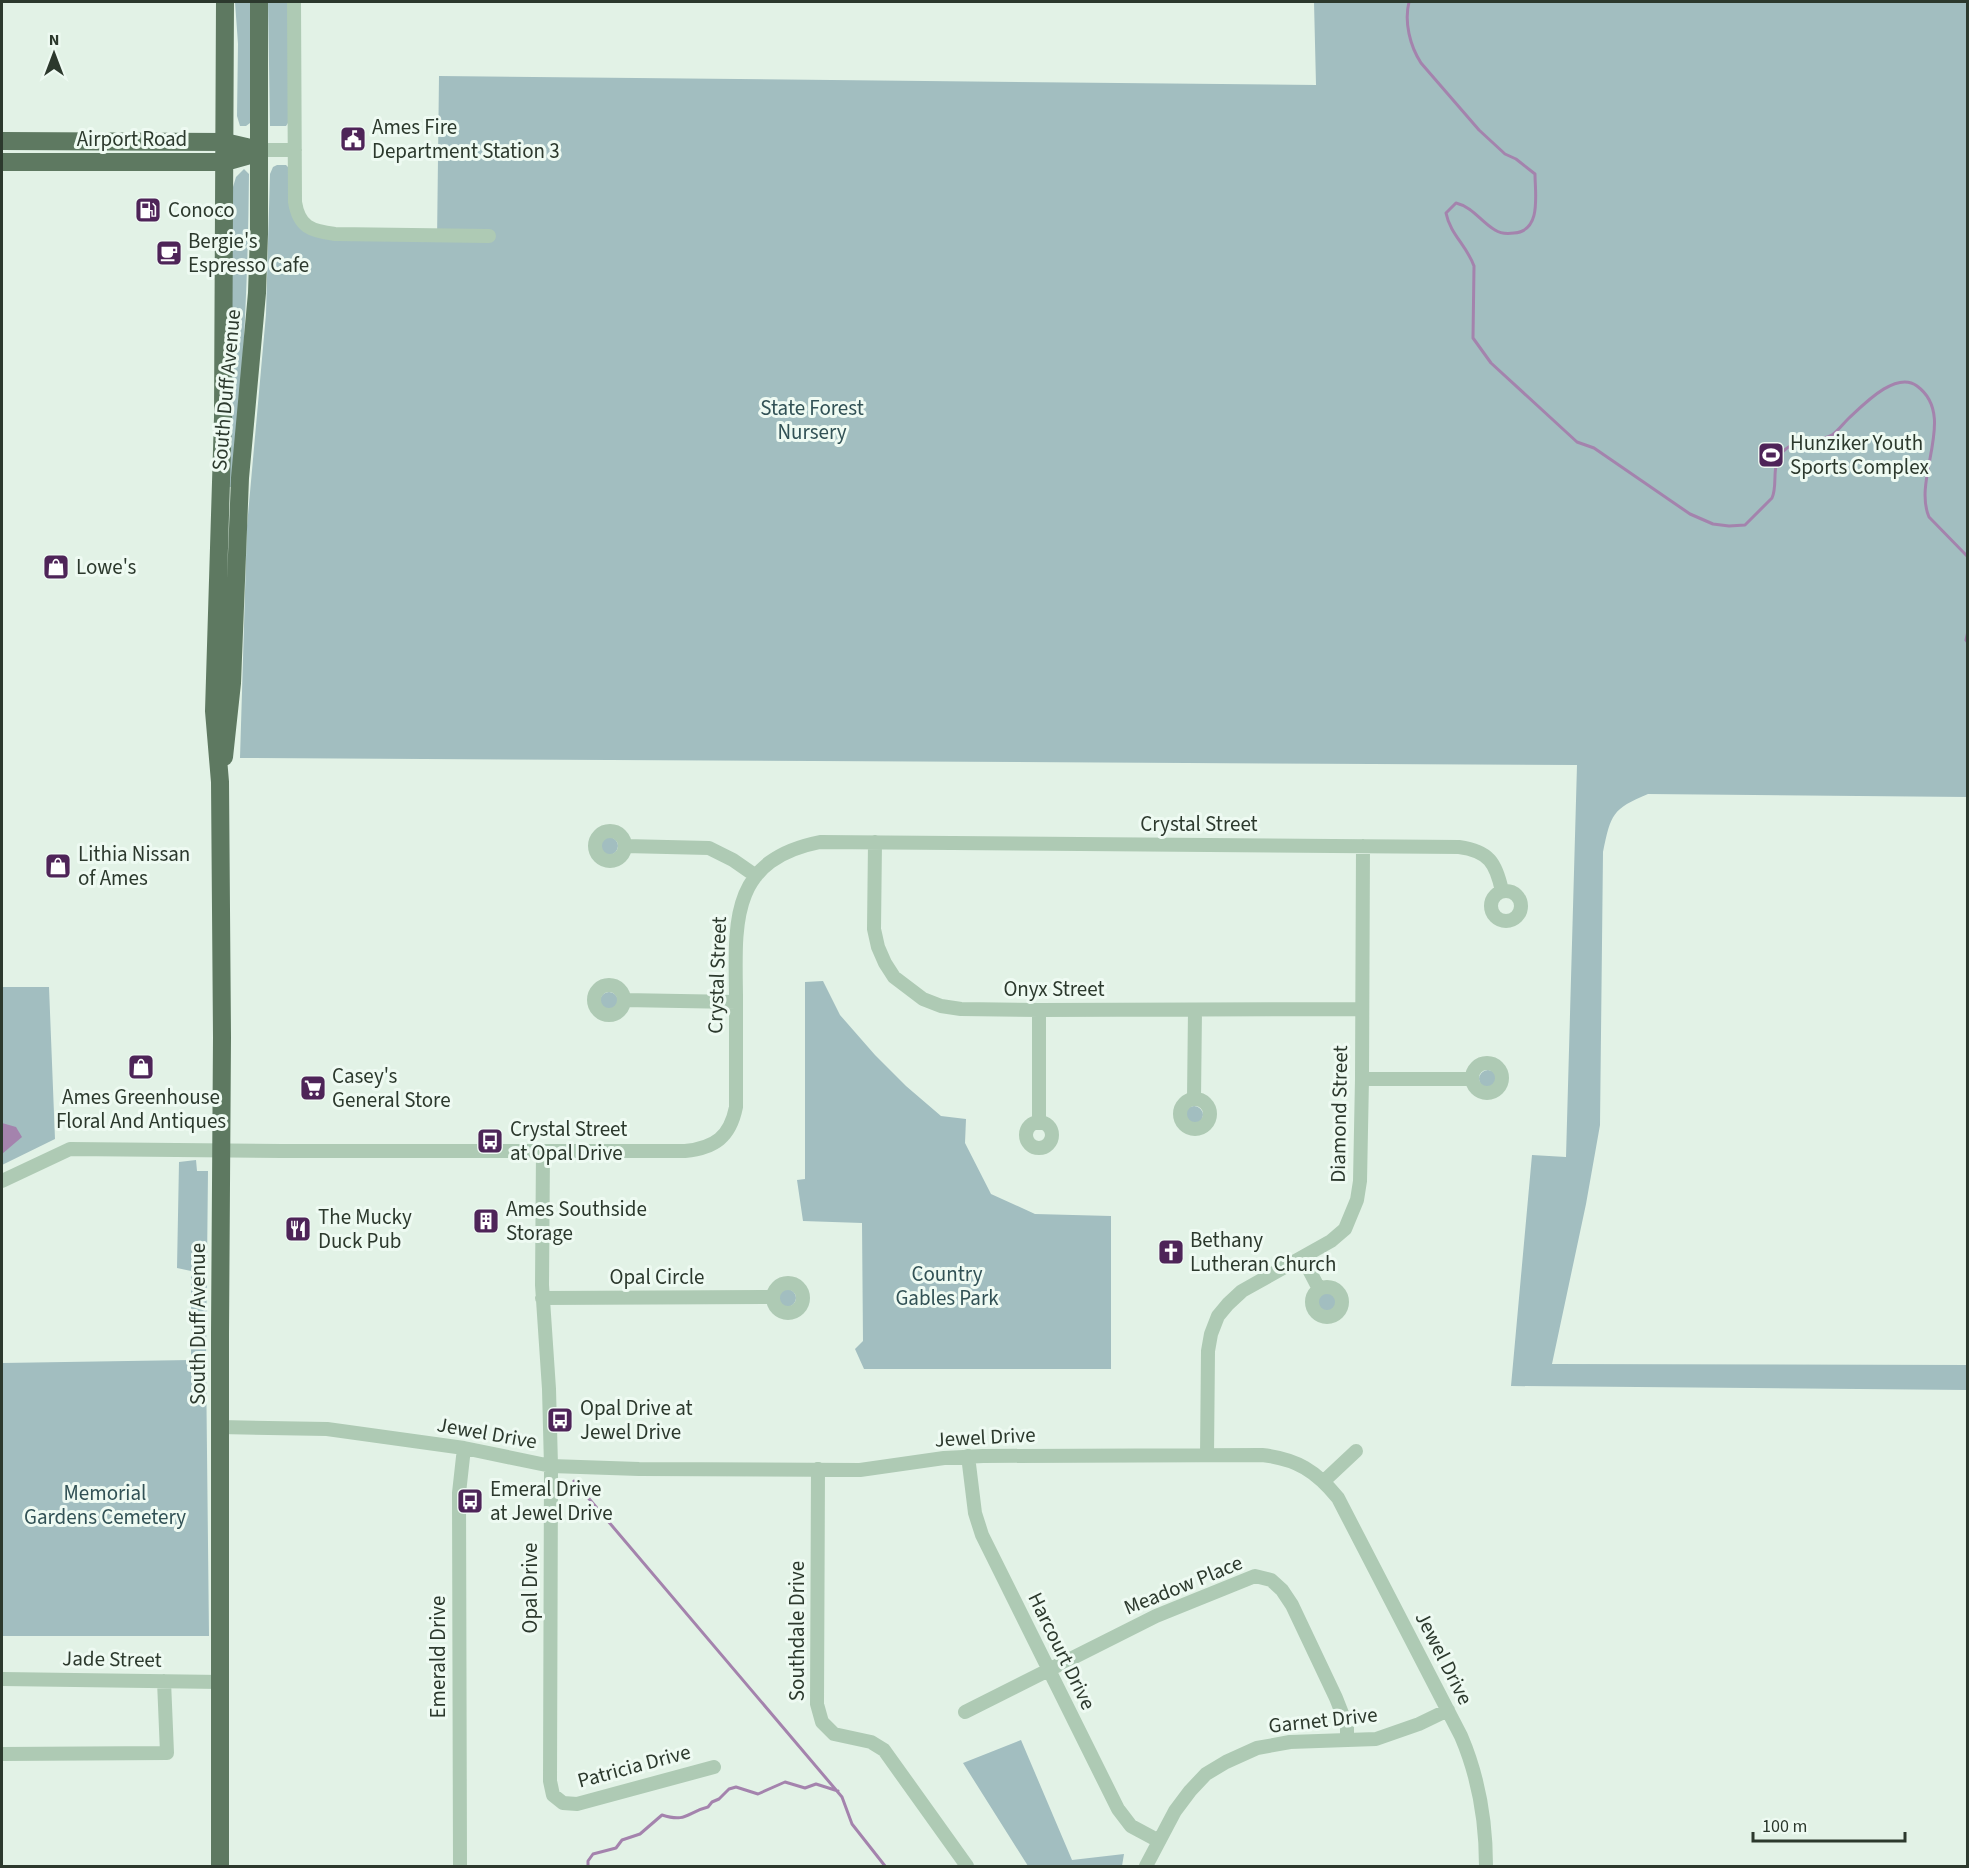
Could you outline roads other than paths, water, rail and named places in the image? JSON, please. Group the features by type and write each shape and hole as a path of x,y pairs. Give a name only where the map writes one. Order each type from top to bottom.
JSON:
{"main road":[{"name":"South Duff Avenue","path":"220,1866 222,1037 220,782 214,711 223,417 225,2"},
{"name":"South Duff Avenue","path":"220,782 227,743 232,683 240,478 257,293 259,2"},
{"name":"Airport Road","path":"2,141 225,142 259,150"},
{"name":"Airport Road","path":"2,162 225,162 259,150"}],"street":[{"path":"294,2 296,210 304,224 315,230 335,234 489,236"},
{"name":"Airport Road","path":"259,150 295,150"},
{"name":"Crystal Street","path":"2,1181 70,1149 220,1151 685,1151 700,1149 722,1138 729,1128 736,1107 736,930 738,914 749,886 756,876 780,854 798,846 820,842 875,842 1471,849 1482,854 1494,866 1502,891"},
{"name":"Onyx Street","path":"875,842 874,929 878,948 894,977 923,999 941,1006 961,1009 1039,1010 1362,1009"},
{"path":"625,846 709,848 733,860 756,876"},
{"name":"Diamond Street","path":"1207,1455 1208,1351 1218,1316 1242,1291 1331,1241 1345,1229 1358,1200 1362,1079 1363,846"},
{"path":"624,1000 736,1002"},
{"path":"1039,1010 1039,1123"},
{"path":"1194,1099 1195,1010"},
{"path":"1362,1079 1472,1079"},
{"name":"Opal Drive","path":"543,1151 542,1298 549,1389 551,1466 550,1781 552,1794 563,1803"},
{"path":"1303,1258 1319,1289"},
{"name":"Opal Circle","path":"542,1298 772,1297"},
{"name":"Jewel Drive","path":"220,1427 327,1429 464,1448 551,1466 639,1469 860,1470 968,1456 1262,1455 1284,1458 1304,1467 1324,1481 1338,1498 1448,1710 1470,1758 1476,1778 1486,1831 1486,1866"},
{"name":"Emerald Drive","path":"460,1866 459,1493 464,1448"},
{"path":"1324,1481 1356,1451"},
{"name":"Harcourt Drive","path":"968,1456 975,1513 982,1535 1047,1670 1118,1809 1131,1826 1158,1841"},
{"name":"Southdale Drive","path":"818,1469 817,1704 822,1722 834,1734 871,1742 884,1750 967,1866"},
{"name":"Meadow Place","path":"965,1712 1156,1616 1256,1576 1270,1580 1282,1590 1292,1605 1336,1698 1347,1726 1347,1740"},
{"name":"Jade Street","path":"2,1679 221,1682"},
{"path":"2,1754 167,1753 164,1681"},
{"name":"Garnet Drive","path":"1146,1866 1175,1811 1190,1791 1206,1774 1226,1762 1257,1748 1290,1742 1376,1738 1398,1732 1448,1710"},
{"name":"Patricia Drive","path":"563,1803 577,1804 714,1767"}],"waterway":[{"path":"1409,2 1407,18 1409,34 1421,63 1479,130 1505,154 1516,159 1535,174 1535,210 1533,219 1523,231 1509,234 1500,232 1490,227 1472,211 1456,203 1446,213 1451,227 1474,266 1473,338 1491,363 1577,442 1594,448 1690,514 1713,524 1729,526 1745,525 1772,498 1777,462 1781,453 1787,448 1794,444 1832,435 1880,391 1899,382 1909,382 1917,386 1929,399 1934,414 1925,501 1929,517 1968,557"},
{"path":"1968,631 1966,640 1968,643"},
{"path":"574,1481 842,1797 852,1824 885,1866"},
{"path":"588,1866 588,1861 593,1854 616,1848 622,1840 640,1834 662,1815 677,1818 686,1816 708,1807 729,1789 736,1787 758,1794 785,1782 805,1788 816,1784 838,1791"}],"place":[{"name":"Ames Fire Department Station 3","path":"353,139"},
{"name":"Conoco","path":"148,210"},
{"name":"Bergie's Espresso Cafe","path":"169,253"},
{"name":"Hunziker Youth Sports Complex","path":"1771,455"},
{"name":"Lowe's","path":"56,567"},
{"name":"Lithia Nissan of Ames","path":"58,866"},
{"name":"Ames Greenhouse Floral And Antiques","path":"141,1067"},
{"name":"Casey's General Store","path":"313,1088"},
{"name":"Crystal Street at Opal Drive","path":"490,1141"},
{"name":"Ames Southside Storage","path":"486,1221"},
{"name":"The Mucky Duck Pub","path":"298,1229"},
{"name":"Bethany Lutheran Church","path":"1171,1252"},
{"name":"Opal Drive at Jewel Drive","path":"560,1420"},
{"name":"Emeral Drive at Jewel Drive","path":"470,1501"}],"park label":[{"name":"State Forest Nursery","path":"812,420"},
{"name":"Country Gables Park","path":"947,1286"},
{"name":"Memorial Gardens Cemetery","path":"105,1505"}]}
